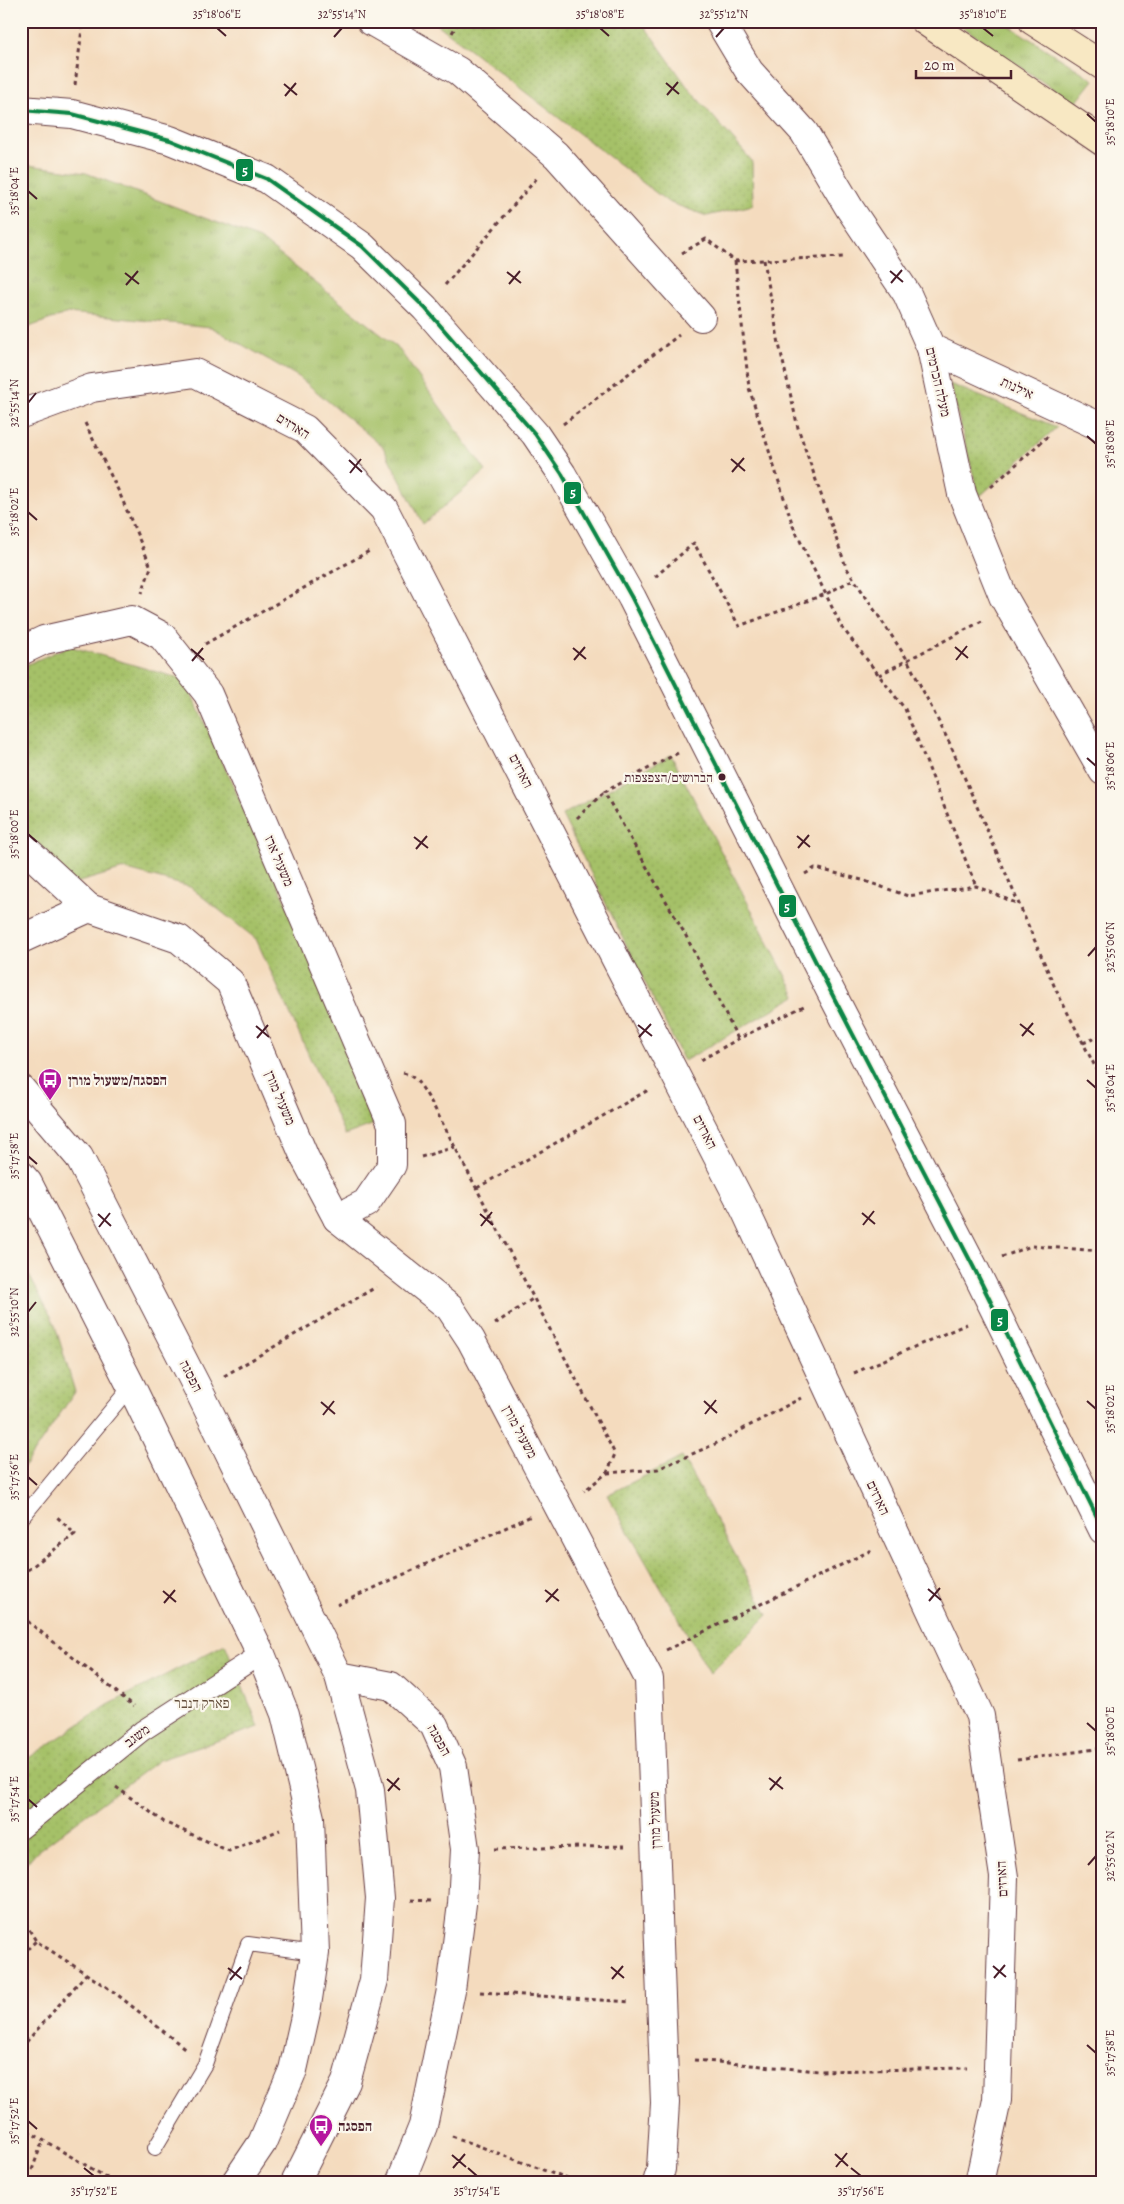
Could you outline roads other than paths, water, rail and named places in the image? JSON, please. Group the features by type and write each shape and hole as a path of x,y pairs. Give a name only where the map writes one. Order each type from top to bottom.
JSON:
{"main road":[{"path":"925,21 1103,142"},
{"path":"1033,21 1103,66"}],"street":[{"path":"371,21 458,71 556,155 701,317"},
{"name":"מעלה הכרמים","path":"719,21 749,71 804,132 850,210 907,294 931,348 962,494 1003,596 1103,771"},
{"path":"21,110 72,114 170,140 267,179 362,246 425,308 535,434 562,474 632,598 830,992 974,1268 1103,1530"},
{"name":"אילנות","path":"931,348 1103,428"},
{"name":"הארזים","path":"21,414 92,388 195,373 305,429 384,509 398,534 746,1212 980,1716 1004,1877 996,2100 979,2183"},
{"name":"משעול ארז","path":"21,651 44,640 132,620 162,636 208,694 392,1124 392,1165 366,1203 337,1218"},
{"path":"21,845 89,908 21,939"},
{"name":"משעול מורן","path":"89,908 179,940 230,982 306,1158 337,1218 450,1308 471,1340 650,1680 665,2103 660,2169 657,2183"},
{"name":"הפסגה","path":"21,1089 79,1157 199,1391 339,1676 370,1790 380,1898 374,1980 346,2082 296,2183"},
{"path":"21,1175 28,1183 131,1386 260,1654 284,1714 310,1818 315,1953 293,2070 262,2143 235,2183"},
{"name":"משגב","path":"21,1829 154,1722 260,1654"},
{"name":"הפסגה","path":"339,1676 391,1686 434,1725 453,1767 465,1849 462,1904 452,1990 423,2126 400,2183"}],"lane":[{"path":"21,1520 131,1386"},
{"path":"155,2148 205,2064 248,1944 315,1953"}],"place":[{"name":"הברושים/הצפצפות","path":"722,777"},
{"name":"הפסגה/משעול מורן","path":"50,1101"},
{"name":"הפסגה","path":"321,2147"}],"park label":[{"name":"פארק דנבר","path":"202,1703"}]}
